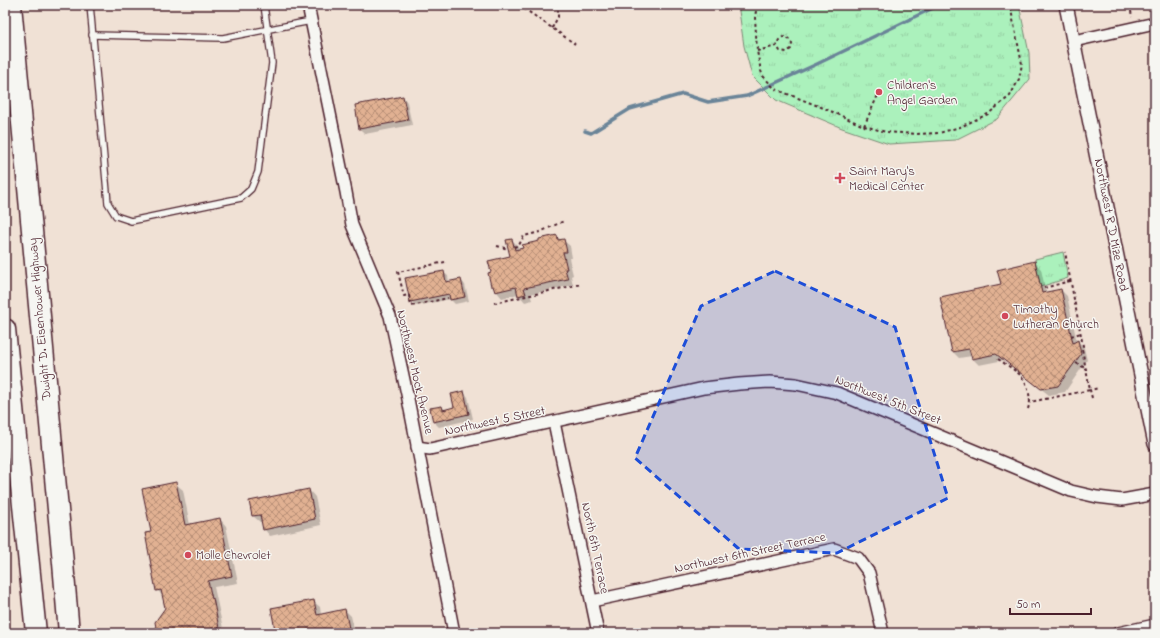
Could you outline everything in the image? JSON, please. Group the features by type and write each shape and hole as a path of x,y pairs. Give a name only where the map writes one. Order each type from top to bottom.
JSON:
{"highway":[{"name":"Dwight D. Eisenhower Highway","path":"11,5 69,633"},
{"path":"5,329 36,633"},
{"path":"63,563 78,633"},
{"path":"28,633 30,568"}],"street":[{"name":"Northwest Mock Avenue","path":"308,5 352,225 390,316 418,447 454,633"},
{"name":"Northwest R D Mize Road","path":"1066,5 1153,425 1155,444"},
{"path":"1074,41 1155,23"},
{"name":"Northwest 5th Street","path":"554,422 704,388 770,382 796,384 837,393 1071,491 1097,497 1122,500 1155,494"},
{"name":"Northwest 5 Street","path":"418,447 430,449 554,422"},
{"name":"North 6th Terrace","path":"554,422 598,633"},
{"name":"Northwest 6th Street Terrace","path":"592,601 834,549 858,558 869,573 883,633"},
{"path":"1118,633 1155,625"}],"lane":[{"path":"90,5 108,203 116,216 130,220 241,198 251,189 258,172 272,63 264,5"},
{"path":"92,36 223,38 311,20"}],"path":[{"path":"519,5 575,44"},
{"path":"757,5 755,18 757,51 761,71 763,76 775,89 864,126 886,132 917,134 939,132 960,127 988,114 1010,96 1019,79 1022,64 1010,5"},
{"path":"1130,5 1132,17"},
{"path":"552,28 558,17 558,10"},
{"path":"785,37 790,39 792,44 791,49 787,52 780,50 778,46 778,42 781,38 785,37"},
{"path":"757,51 778,46"},
{"path":"864,126 878,96"},
{"path":"514,247 519,245 524,236 540,232 564,221"},
{"path":"498,246 508,248"},
{"path":"1065,252 1092,398"},
{"path":"445,262 398,272 404,296 409,296 411,306 448,298"},
{"path":"1044,288 1070,281"},
{"path":"494,303 581,284"},
{"path":"1071,336 1081,333"},
{"path":"998,359 1023,378 1028,387 1030,402 1028,409"},
{"path":"1076,363 1086,368"},
{"path":"1030,402 1099,388"}],"highlighted area":[{"path":"775,271 895,327 948,498 837,553 739,549 635,458 701,306"}],"green space":[{"path":"742,5 1019,5 1029,53 1030,79 997,119 955,140 889,144 842,128 776,100 752,76 744,46 739,11"},
{"path":"1063,252 1068,278 1040,287 1035,259"}],"building":[{"path":"403,96 408,120 359,129 355,105"},
{"path":"557,235 558,240 564,239 567,252 563,252 568,279 524,288 526,294 518,296 516,287 495,292 493,286 491,286 488,273 491,272 488,261 510,256 506,240 512,239 515,250 523,248 522,245"},
{"name":"Timothy Lutheran Church","path":"1035,261 1042,293 1061,289 1073,343 1078,340 1081,354 1058,386 1041,389 996,354 972,359 969,349 952,352 940,297 1001,284 997,270"},
{"path":"444,271 446,282 461,279 465,297 450,300 449,294 410,302 405,278"},
{"path":"464,391 469,414 433,422 430,408 442,406 443,410 454,407 451,394"},
{"name":"Molle Chevrolet","path":"176,482 185,525 220,518 232,576 208,581 220,633 157,633 155,622 165,608 161,590 156,591 145,533 151,532 142,489"},
{"path":"309,489 315,519 263,530 260,515 252,516 249,501"},
{"path":"314,600 317,615 345,609 350,633 270,633 275,630 271,608"}],"waterway":[{"path":"585,131 591,133 630,109 683,94 708,102 747,96 939,5"}],"place":[{"name":"Children's Angel Garden","path":"879,92"},
{"name":"Saint Mary's Medical Center","path":"840,178"},
{"name":"Timothy Lutheran Church","path":"1005,316"},
{"name":"Molle Chevrolet","path":"188,555"}]}
